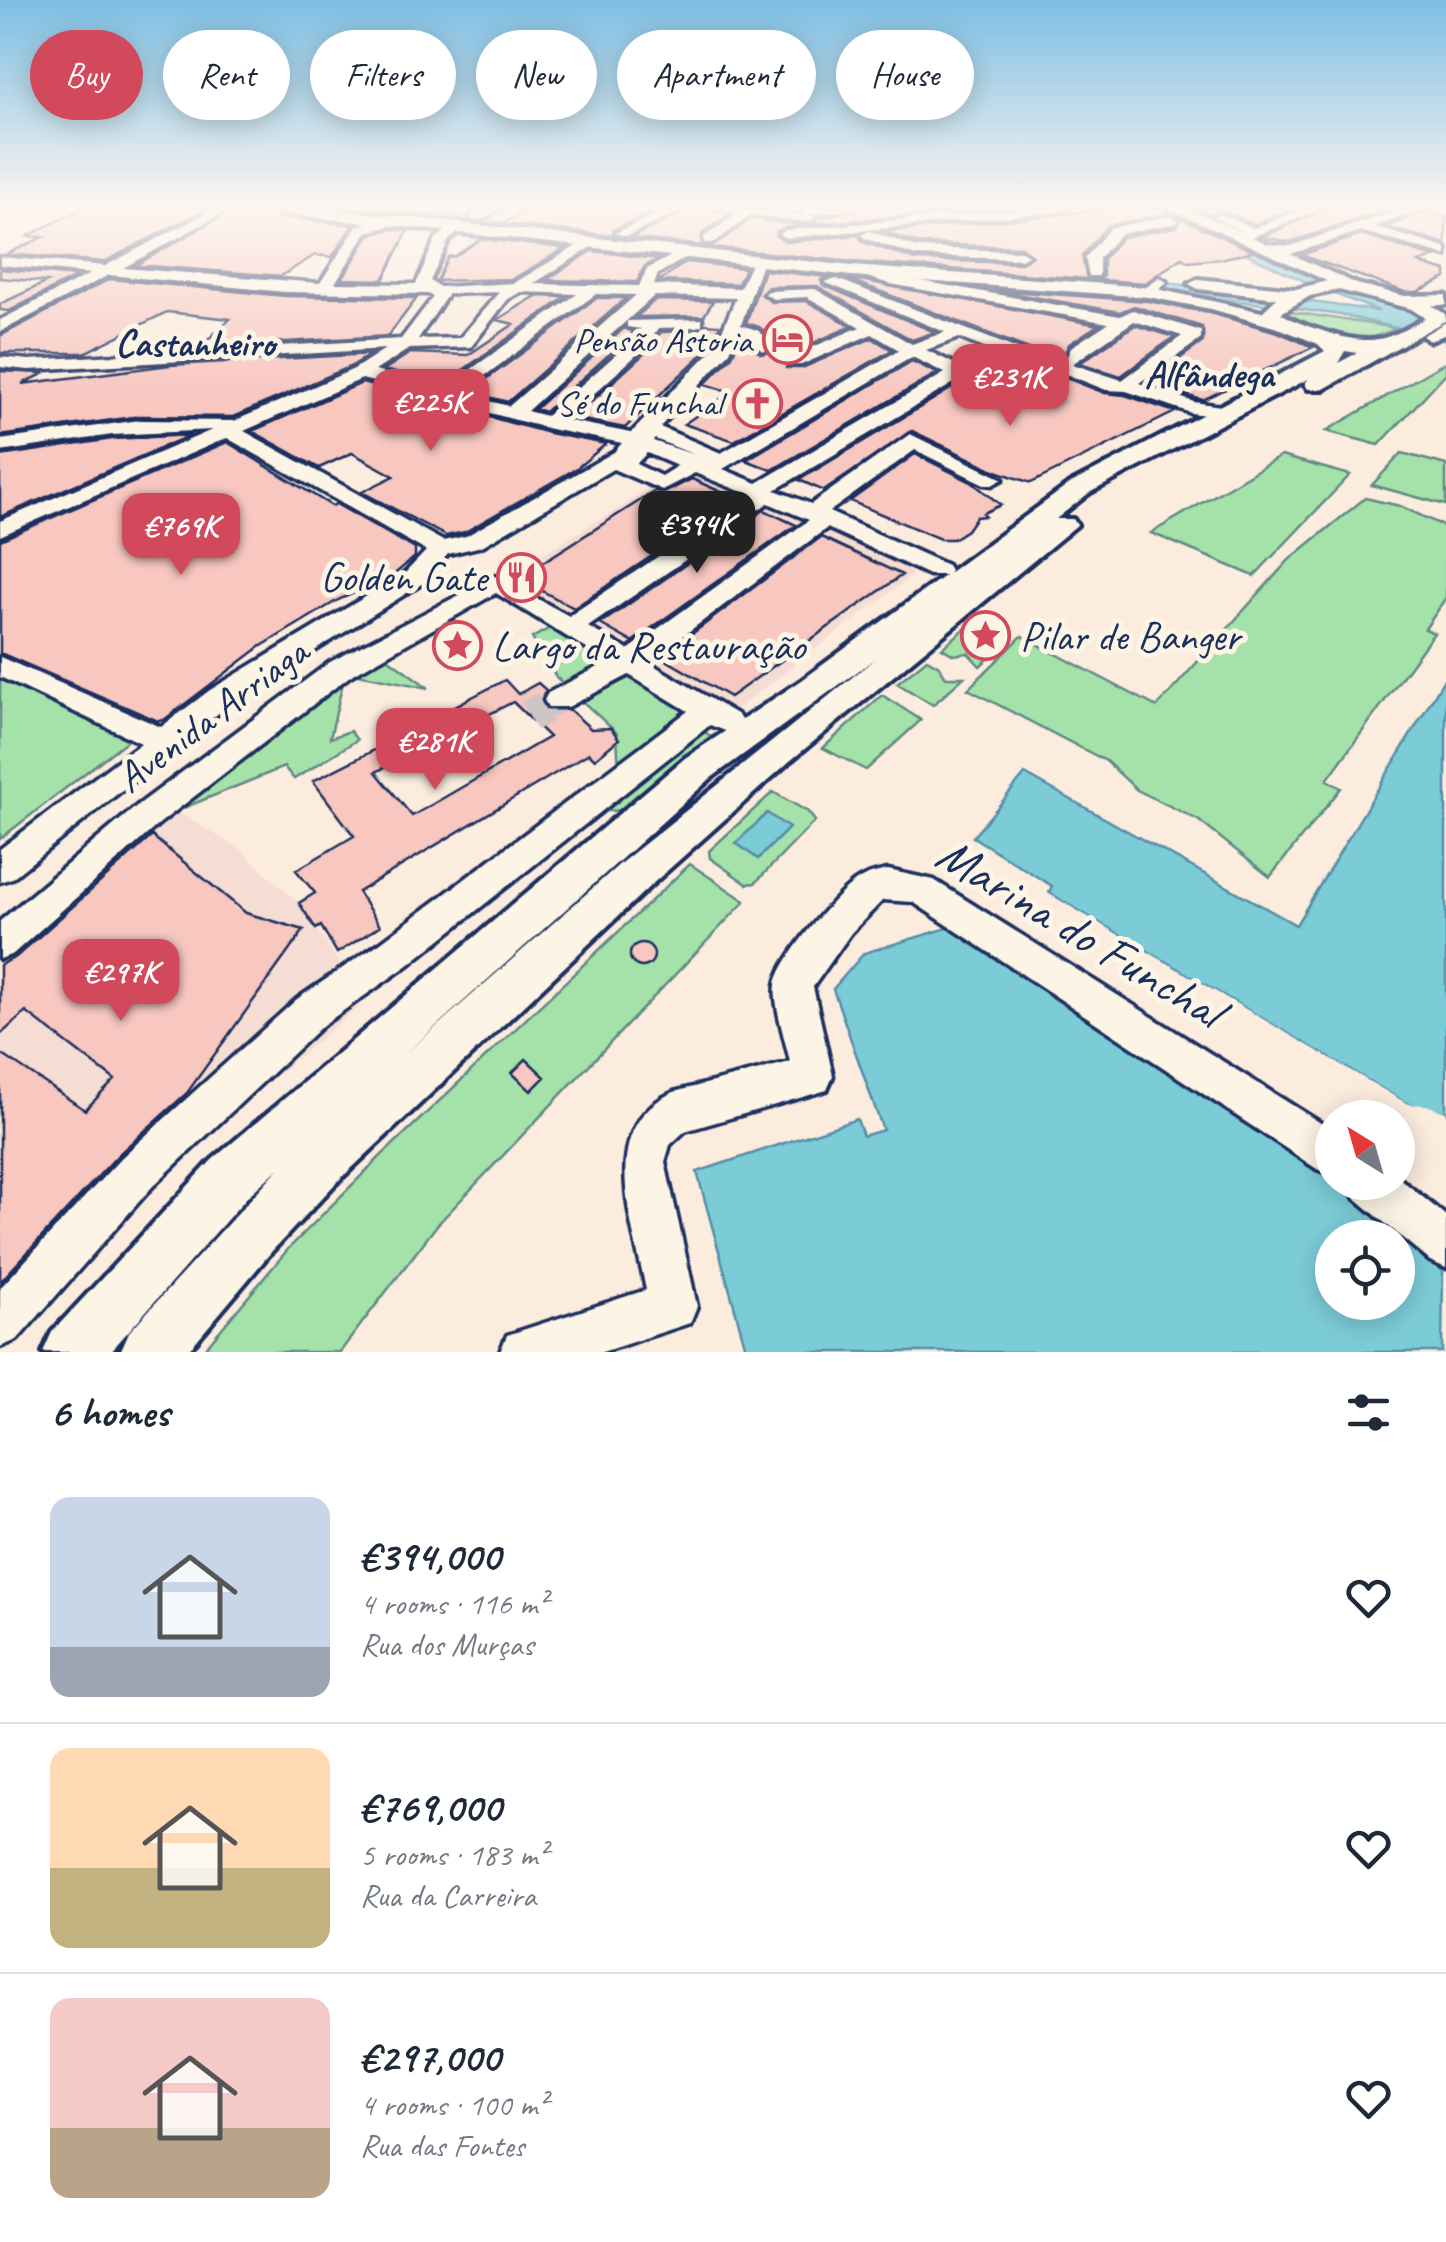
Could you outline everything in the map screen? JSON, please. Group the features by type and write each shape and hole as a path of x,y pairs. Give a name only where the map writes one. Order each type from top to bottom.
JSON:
{"main road":[{"path":"860,271 1148,292 1214,304 1360,347 1426,322"},
{"path":"1168,271 1321,290 1426,322"},
{"path":"1284,271 1321,290"},
{"path":"1302,271 1321,290"},
{"path":"1287,325 1270,314 1276,307 1321,290"},
{"path":"149,1352 253,1232 318,1166 636,874 778,752 1106,495 1426,322"},
{"path":"72,1352 230,1178 698,768 814,688 1065,498 1206,415 1330,360 1335,352 1324,338"}],"street":[{"path":"0,328 107,271"},
{"path":"108,271 324,288 744,290"},
{"path":"324,288 335,271"},
{"path":"382,283 390,271"},
{"path":"0,529 360,373 406,343 442,296 438,289 422,282 427,271"},
{"path":"0,362 28,365 468,342 503,296 545,271"},
{"path":"653,271 654,290"},
{"path":"513,413 654,290 692,271"},
{"path":"234,428 235,434 440,549 474,541 621,456 723,348 755,271"},
{"path":"865,272 890,280 1057,309 1143,302"},
{"path":"773,294 810,292 956,374 1002,393 1046,366 832,282"},
{"path":"445,396 596,288"},
{"path":"1057,309 1081,296 1143,302 1189,332 1130,382 1112,386 1058,365 1072,359 1130,382 1206,415"},
{"path":"1072,359 1072,355 1143,302"},
{"path":"616,322 652,326 696,322"},
{"path":"550,423 615,366 652,326"},
{"path":"732,328 752,334 770,347"},
{"path":"794,362 872,328"},
{"path":"634,441 636,456 621,465 662,484 688,456 911,350 960,332"},
{"path":"360,373 634,441 649,431 688,456 762,492 938,570"},
{"path":"0,1323 137,1172 310,1012 718,716 570,627 762,492 956,374"},
{"path":"1049,401 1090,378"},
{"path":"0,446 72,431 138,425 185,422 234,428"},
{"path":"558,700 629,662 911,441 999,482"},
{"name":"Avenida Arriaga","path":"0,868 257,672 414,578 440,549"},
{"name":"Avenida Arriaga","path":"0,943 150,814 340,670 496,583 570,627"},
{"path":"0,666 164,740"},
{"name":"Marina do Funchal","path":"524,1352 673,1306 644,1162 652,1133 674,1113 812,1076 794,985 809,959 870,890 897,884 922,890 1315,1143"},
{"path":"1391,1200 1446,1245"}],"shaded area":[{"path":"696,470 910,563 912,576 734,711 724,712 507,584 507,575 681,471"},
{"path":"176,811 240,849 299,903 365,1001 197,1142 0,1352 0,960"}],"green space":[{"path":"1286,311 1396,328 1368,338 1345,338 1293,322 1284,316"},
{"path":"1446,362 1446,373 1379,445 1326,431"},
{"path":"1402,453 1446,465 1446,505 1372,485"},
{"path":"1281,456 1350,475 1254,576 1151,533"},
{"path":"1365,498 1400,506 1446,527 1446,598 1425,629 1434,633 1327,780 1341,788 1270,877 1198,820 1137,790 1106,761 968,689 1022,636 1157,707 1289,560"},
{"path":"561,622 709,710 619,775 617,733 556,677 532,638"},
{"path":"973,622 1008,641 980,666 968,653 954,655 942,648"},
{"path":"382,654 429,688 353,673 344,678 330,738 350,731 357,740 294,779 284,767 176,811 301,708 354,671"},
{"path":"927,659 939,666 946,677 964,677 933,705 897,683"},
{"path":"0,677 129,739 0,839"},
{"path":"882,695 921,720 866,770 823,748"},
{"path":"702,730 715,739 630,810 606,811"},
{"path":"773,792 808,812 815,821 755,883 747,884 710,858 709,851"},
{"path":"690,864 745,901 437,1225 340,1352 202,1352 289,1248 379,1158"}],"water":[{"path":"873,271 997,271 1131,278 1379,311 1283,271 1306,271 1357,294 1446,321 1446,340 1341,315 1166,291"},
{"path":"1446,676 1446,1112 1415,1105 1415,1100 1401,1100 1049,893 1052,886 973,837 1025,774 1296,925"},
{"path":"767,813 789,828 758,859 736,843"},
{"path":"954,926 1315,1165 1315,1200 1359,1200 1383,1220 1315,1220 1315,1320 1415,1320 1415,1247 1443,1271 1442,1352 747,1352 697,1172 857,1119 863,1136 883,1130 833,989 864,953"}],"pier":[{"path":"1044,891 1401,1100 1391,1100 1046,898"},
{"path":"1415,1104 1446,1112 1446,1117 1415,1110"}],"building":[{"path":"0,271 77,276 9,311 0,310 0,304 47,282 0,278"},
{"path":"216,271 289,271 281,276"},
{"path":"347,271 388,271 383,280 342,279"},
{"path":"442,271 526,271 513,279 437,281"},
{"path":"560,271 642,271 637,282 546,280"},
{"path":"673,271 744,271 738,284 659,281"},
{"path":"764,271 774,271 828,277 821,280 823,285 935,332 912,340 817,286 768,287 761,294 771,302 806,301 852,326 788,354 786,368 802,368 872,338 892,350 734,441 684,424 731,392 705,384 732,356 739,340 762,354 782,349 759,327 746,323"},
{"path":"978,271 1085,271 1087,279"},
{"path":"1103,271 1163,271 1145,283 1099,280"},
{"path":"1346,271 1446,271 1446,278 1417,292 1405,292"},
{"path":"110,279 285,296 417,298 388,336 200,347 230,319 167,312 84,353 0,353 0,336"},
{"path":"848,279 1098,325 1069,344 1062,358 1052,358"},
{"path":"993,290 1148,301 1210,313 1278,332 1313,347 1203,400 1147,382 1203,342 1202,327 1134,306 1120,312"},
{"path":"536,296 566,297 442,385 384,370 410,353 468,355 514,324 497,320"},
{"path":"597,298 626,298 508,402 469,392"},
{"path":"655,300 713,301 704,316 636,317"},
{"path":"706,324 720,325 712,345 625,428 573,418 645,353 661,332 696,331"},
{"path":"1135,325 1174,337 1121,376 1080,363"},
{"path":"624,328 634,332 545,412 535,409"},
{"path":"371,354 352,366 233,417 140,416 0,436 0,371 45,373 22,384 170,365"},
{"path":"912,361 937,373 772,470 746,460"},
{"path":"1053,373 1105,393 1125,395 1175,412 1031,483 996,471 912,431 824,491 799,480 959,384 1004,402"},
{"path":"362,383 549,433 606,444 577,468 465,532 446,536 362,492 394,476 352,453 319,468 252,431"},
{"path":"191,435 0,517 0,456 112,439"},
{"path":"227,442 332,506 336,504 415,549 415,557 391,577 338,600 260,647 164,720 158,721 0,653 0,540"},
{"path":"915,454 973,483 1001,505 976,517 967,530 953,539 940,539 850,501"},
{"path":"692,479 737,499 574,608 518,578 655,491 664,493"},
{"path":"764,510 796,525 632,642 600,624"},
{"path":"821,537 902,575 730,697 661,657"},
{"path":"505,680 518,694 538,683 546,690 541,698 545,709 570,710 591,729 611,728 619,739 595,759 589,753 358,892 380,926 337,953 321,926 316,929 299,903 315,893 296,870 354,836 313,781 396,739 406,726 422,723","holes":["513,702 549,737 412,816 376,772"]},
{"path":"152,836 246,913 304,930 187,1093 119,1154 0,1282 0,1053 85,1110 115,1080 26,1012 0,1035 0,965 16,957"},
{"path":"642,943 654,955 642,967 630,955"},
{"path":"526,1059 545,1077 531,1091 512,1073"}],"tunnel":[{"path":"1045,404 1062,394"},
{"path":"541,710 558,700"},
{"path":"529,716 545,707"}],"place":[{"name":"Pensão Astoria","path":"787,340"},
{"name":"Sé do Funchal","path":"757,403"},
{"name":"Golden Gate","path":"522,577"},
{"name":"Pilar de Banger","path":"985,636"},
{"name":"Largo da Restauração","path":"457,646"}],"district":[{"name":"Castanheiro","path":"195,343"},
{"name":"Alfândega","path":"1209,374"}]}
